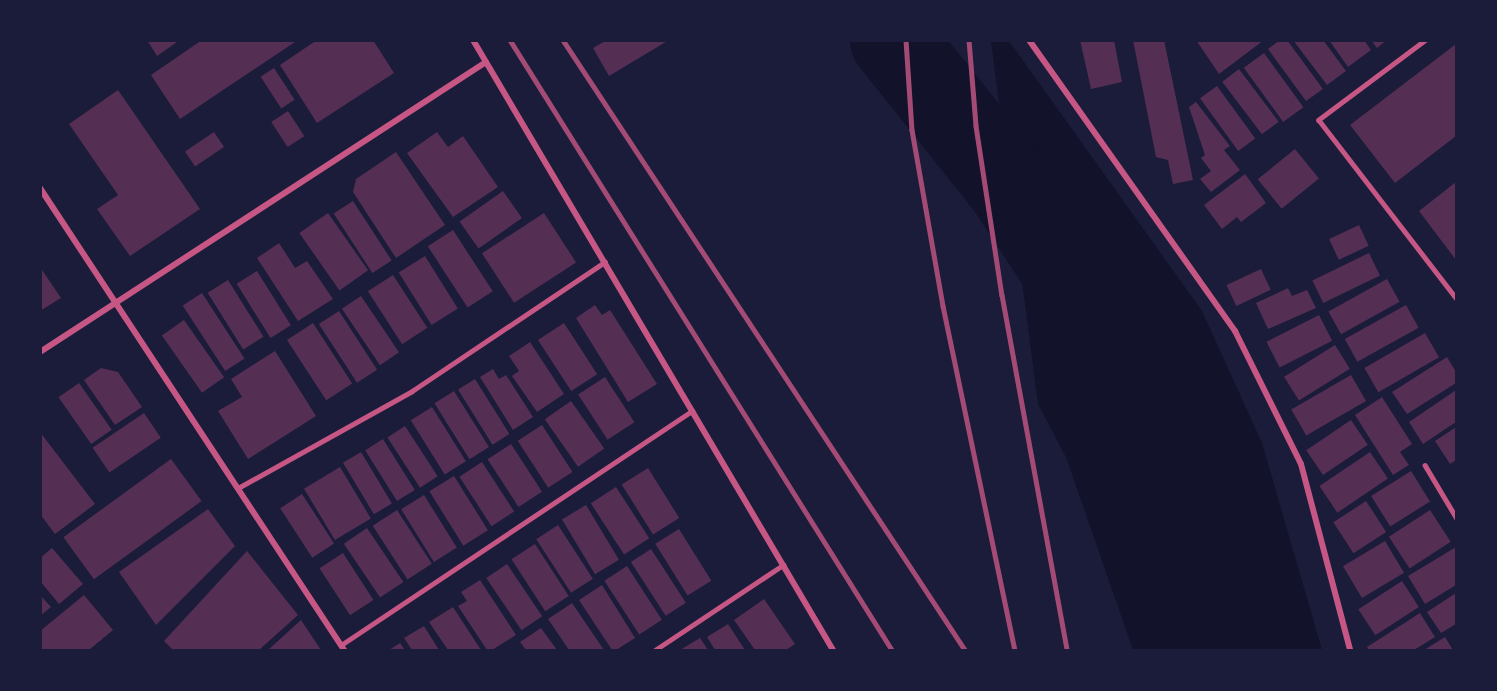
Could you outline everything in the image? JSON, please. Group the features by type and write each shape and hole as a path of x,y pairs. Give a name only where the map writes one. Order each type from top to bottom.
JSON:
{"street":[{"path":"473,40 833,651"},
{"path":"1029,40 1235,331 1300,464 1350,651"},
{"path":"40,352 486,62"},
{"path":"40,189 343,648"}],"lane":[{"path":"1426,40 1319,120 1456,298"},
{"path":"238,488 412,391 605,262"},
{"path":"343,648 692,411"},
{"path":"1425,465 1456,517"},
{"path":"655,651 783,566"}],"shaded area":[{"path":"991,41 1009,41 1202,311 1262,443 1322,650 1133,650 1066,457 1038,404"}],"building":[{"path":"147,40 180,40 157,56"},
{"path":"202,40 298,40 180,119 151,75"},
{"path":"317,40 373,40 394,73 317,123 280,65"},
{"path":"607,40 669,40 609,76 593,48"},
{"path":"1080,40 1114,40 1122,82 1091,89"},
{"path":"1133,40 1164,40 1193,180 1173,184 1168,160 1156,157"},
{"path":"1196,40 1264,40 1219,74"},
{"path":"1280,40 1287,40 1323,89 1306,101 1268,49"},
{"path":"1293,40 1323,40 1346,71 1327,85"},
{"path":"1329,40 1364,40 1371,50 1348,67"},
{"path":"1371,40 1387,40 1377,48"},
{"path":"1456,44 1456,136 1395,183 1350,125"},
{"path":"1264,53 1303,107 1283,122 1244,68"},
{"path":"274,68 295,100 281,109 261,77"},
{"path":"1239,69 1279,122 1262,134 1222,82"},
{"path":"1217,86 1255,139 1238,151 1200,98"},
{"path":"118,90 200,209 130,256 97,209 118,195 69,124"},
{"path":"1196,102 1230,146 1224,150 1240,170 1211,192 1200,179 1211,171 1201,158 1205,155 1189,107"},
{"path":"288,111 304,136 288,147 271,122"},
{"path":"214,132 224,147 195,166 185,152"},
{"path":"437,132 448,147 463,136 498,187 453,217 407,153"},
{"path":"1295,149 1319,179 1282,209 1258,179"},
{"path":"396,152 445,225 396,258 353,192 356,179"},
{"path":"1245,174 1266,203 1241,222 1237,217 1222,229 1204,205"},
{"path":"1456,182 1456,260 1419,211"},
{"path":"503,191 522,218 479,248 460,221"},
{"path":"353,201 392,261 372,273 334,214"},
{"path":"328,213 368,270 339,290 299,233"},
{"path":"544,213 576,262 514,303 482,253"},
{"path":"1359,225 1369,246 1339,260 1329,239"},
{"path":"453,230 493,291 468,308 428,246"},
{"path":"279,243 295,268 307,261 333,299 298,321 257,258"},
{"path":"1369,253 1380,275 1323,303 1312,281"},
{"path":"425,256 458,309 432,325 399,272"},
{"path":"40,267 61,298 40,311"},
{"path":"1261,269 1271,290 1236,306 1227,285"},
{"path":"257,271 291,325 271,338 237,284"},
{"path":"393,275 427,328 402,344 368,291"},
{"path":"1387,279 1400,302 1341,334 1328,311"},
{"path":"228,280 264,337 243,350 208,293"},
{"path":"1288,288 1292,296 1307,290 1316,308 1268,329 1256,303"},
{"path":"202,293 244,358 225,371 183,306"},
{"path":"361,296 399,352 380,365 342,309"},
{"path":"595,305 602,315 610,310 657,384 628,402 576,318"},
{"path":"1406,305 1419,328 1357,362 1345,339"},
{"path":"339,311 377,370 357,383 319,324"},
{"path":"1319,315 1332,341 1280,368 1266,342"},
{"path":"184,320 224,377 202,393 162,335"},
{"path":"313,323 352,383 326,400 287,340"},
{"path":"564,323 597,374 571,391 538,340"},
{"path":"1425,333 1439,357 1378,392 1364,368"},
{"path":"530,342 564,394 537,412 512,376 519,371 509,356"},
{"path":"1335,345 1350,369 1299,401 1284,377"},
{"path":"275,351 316,416 248,459 218,411 242,397 231,379"},
{"path":"1447,357 1456,372 1456,383 1407,414 1392,392"},
{"path":"101,368 118,372 142,407 115,425 84,380"},
{"path":"493,369 499,379 506,375 533,417 513,430 480,377"},
{"path":"1351,375 1366,401 1306,435 1291,410"},
{"path":"605,377 634,422 608,440 578,394"},
{"path":"475,379 509,434 492,445 458,390"},
{"path":"79,383 112,430 91,444 59,397"},
{"path":"1456,390 1456,422 1423,444 1409,422"},
{"path":"454,391 489,447 469,459 434,403"},
{"path":"1382,397 1412,444 1400,452 1409,465 1393,475 1355,415"},
{"path":"571,401 604,449 578,467 545,419"},
{"path":"432,407 466,461 445,475 411,420"},
{"path":"144,413 161,438 109,473 93,448"},
{"path":"1351,420 1368,445 1323,475 1306,450"},
{"path":"542,425 572,472 548,488 518,441"},
{"path":"405,426 438,476 420,488 387,437"},
{"path":"1456,427 1456,460 1450,464 1435,441"},
{"path":"40,432 95,504 55,534 40,514"},
{"path":"383,439 415,490 397,501 365,450"},
{"path":"511,444 542,492 519,507 488,459"},
{"path":"361,452 392,503 374,514 343,463"},
{"path":"1370,452 1388,479 1337,513 1319,486"},
{"path":"171,459 202,501 94,579 63,537"},
{"path":"482,462 514,511 491,526 459,477"},
{"path":"340,467 371,518 335,540 304,489"},
{"path":"648,468 679,518 653,534 622,484"},
{"path":"1411,471 1430,502 1390,526 1371,496"},
{"path":"454,476 488,530 463,546 429,491"},
{"path":"616,487 649,538 624,554 591,503"},
{"path":"302,494 334,543 312,558 280,508"},
{"path":"424,495 457,548 434,562 401,509"},
{"path":"1366,501 1386,532 1353,553 1333,522"},
{"path":"586,505 619,560 595,574 562,519"},
{"path":"208,509 235,546 156,625 119,572"},
{"path":"397,510 432,564 408,579 373,526"},
{"path":"1430,510 1451,542 1410,569 1389,537"},
{"path":"558,525 593,579 571,593 536,539"},
{"path":"367,528 403,582 380,598 344,544"},
{"path":"679,529 711,581 688,596 655,544"},
{"path":"1385,541 1404,573 1362,598 1343,566"},
{"path":"535,544 569,596 545,611 512,559"},
{"path":"1456,547 1456,585 1425,604 1408,576"},
{"path":"52,548 83,584 59,604 40,581 40,558"},
{"path":"651,549 686,603 666,616 631,562"},
{"path":"247,551 298,615 259,650 173,650 164,641"},
{"path":"343,553 373,600 350,615 320,568"},
{"path":"507,564 542,616 522,630 486,578"},
{"path":"627,566 662,620 639,634 604,581"},
{"path":"480,580 516,635 492,650 487,650 458,606 467,601 461,592"},
{"path":"1402,581 1419,607 1375,635 1358,609"},
{"path":"602,585 635,638 616,650 612,650 579,600"},
{"path":"1456,593 1456,624 1441,633 1427,612"},
{"path":"40,595 51,607 40,616"},
{"path":"84,595 113,630 89,650 40,650 40,631"},
{"path":"764,599 795,644 786,650 755,650 734,620"},
{"path":"572,603 604,650 569,650 548,619"},
{"path":"453,607 481,650 448,650 429,622"},
{"path":"1420,613 1435,637 1414,650 1369,650 1367,647"},
{"path":"301,620 321,650 268,650"},
{"path":"728,624 745,650 715,650 707,637"},
{"path":"424,626 439,650 412,650 404,638"},
{"path":"541,628 557,650 526,650 520,642"},
{"path":"1445,637 1453,650 1424,650"},
{"path":"700,638 708,650 680,650"},
{"path":"400,643 405,650 389,650"}],"waterway":[{"path":"893,40 1008,184 1073,283"}],"railway":[{"path":"510,40 892,650"},
{"path":"563,40 965,650"},
{"path":"906,40 912,130 943,306 1015,650"},
{"path":"969,40 976,126 1002,295 1067,650"}]}
